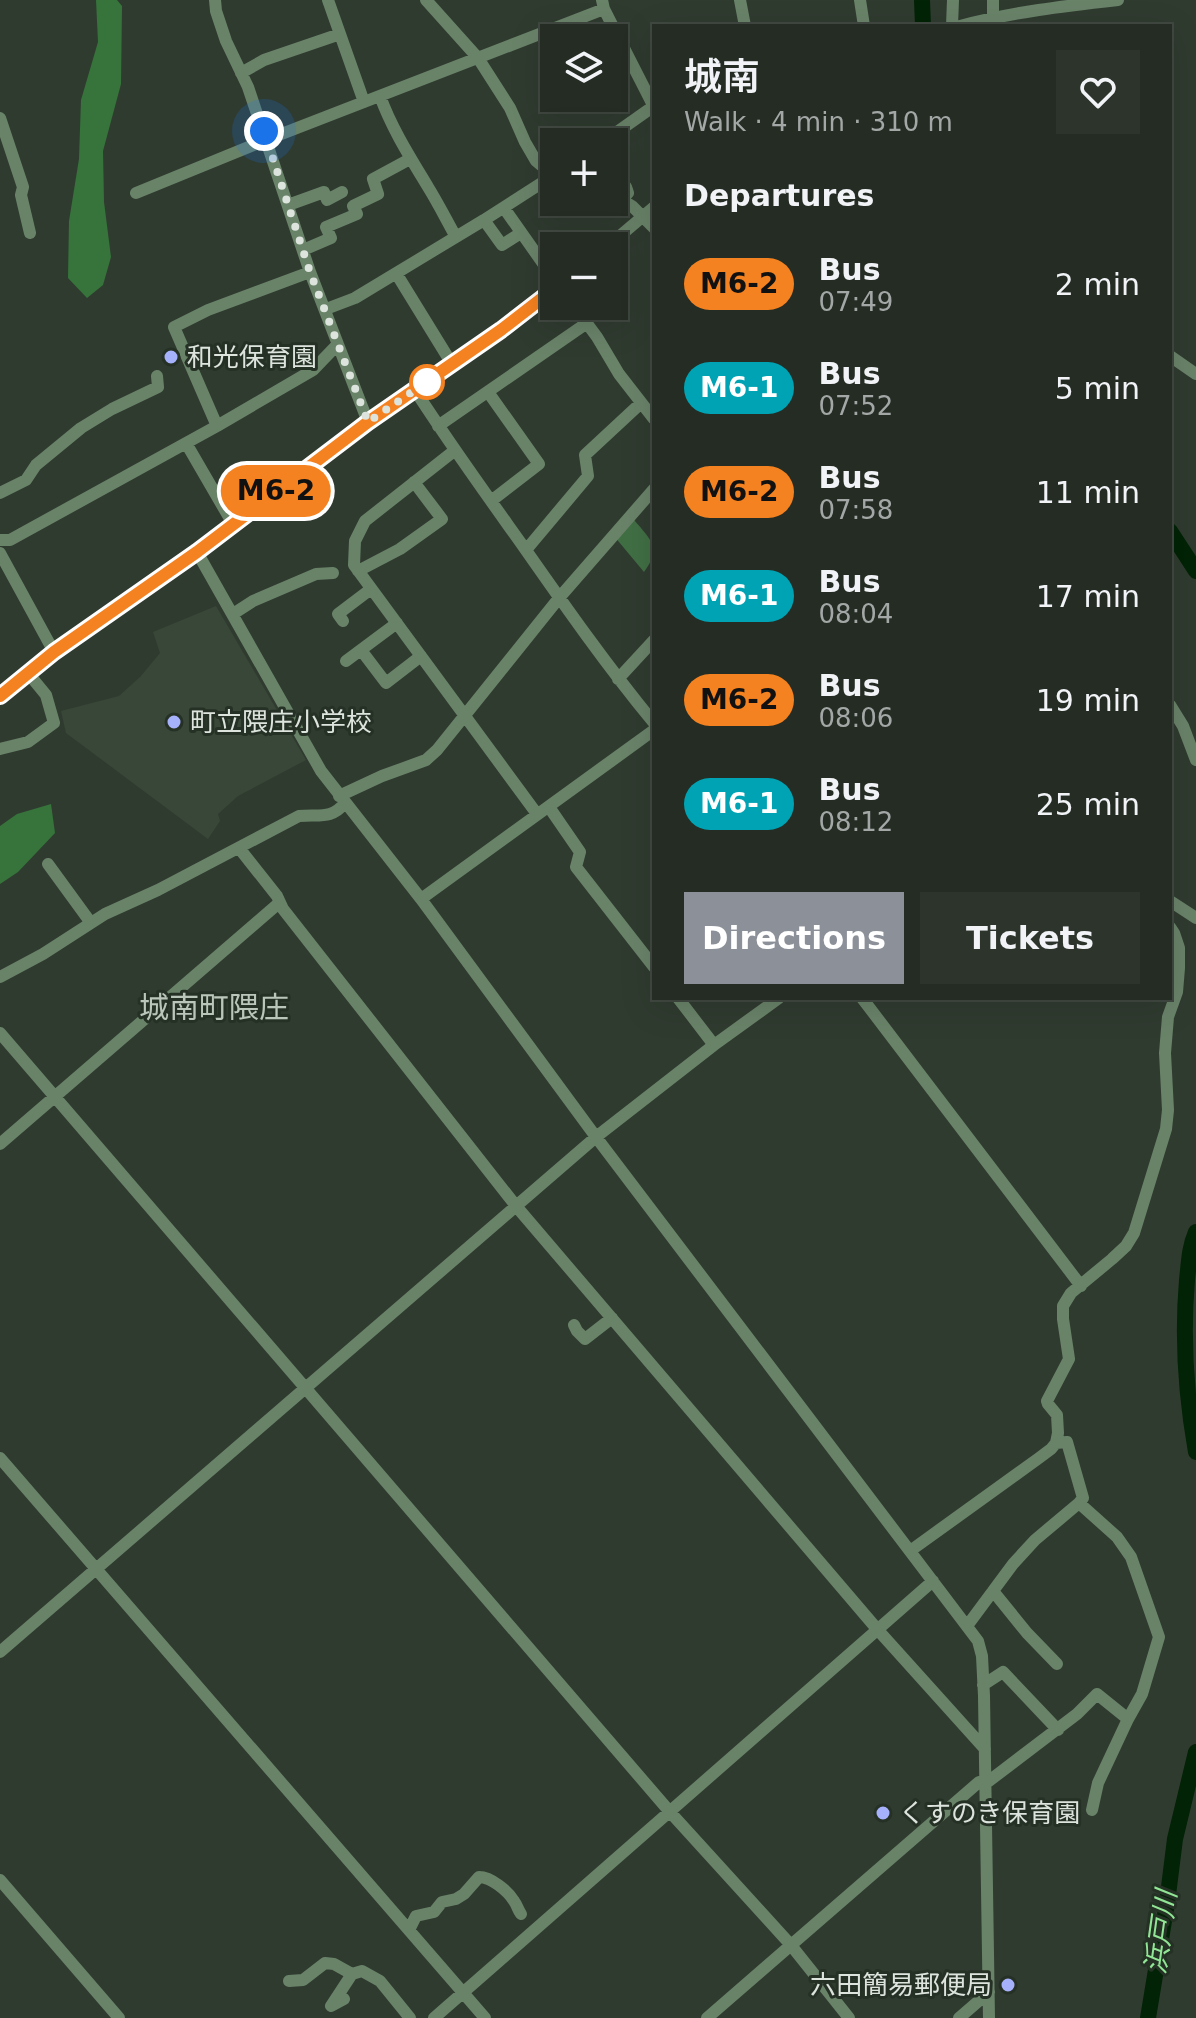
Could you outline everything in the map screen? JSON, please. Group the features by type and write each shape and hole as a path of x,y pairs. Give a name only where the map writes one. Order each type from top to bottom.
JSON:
{"street":[{"path":"215,0 226,41 248,87 310,272 368,422"},
{"path":"328,0 364,102"},
{"path":"426,0 478,58 510,108 525,142 540,164"},
{"path":"740,0 745,24"},
{"path":"860,0 864,24"},
{"path":"952,24 953,0"},
{"path":"993,0 997,20"},
{"path":"972,24 1040,9 1118,0"},
{"path":"136,193 478,58 603,4 652,102"},
{"path":"241,73 264,60 340,34"},
{"path":"380,96 410,159 456,237"},
{"path":"623,128 652,107"},
{"path":"0,118 23,187 21,195 30,233"},
{"path":"303,250 331,238 326,227 357,214 353,206 378,194 373,179 410,159"},
{"path":"326,309 355,298 540,184"},
{"path":"288,205 324,192 327,200 342,192"},
{"path":"628,204 652,226"},
{"path":"504,208 540,259"},
{"path":"624,232 652,209"},
{"path":"484,220 502,245 521,233"},
{"path":"217,426 174,327 208,310 310,272"},
{"path":"396,273 452,364"},
{"path":"0,696 54,652 197,552 368,422 540,300"},
{"path":"585,320 619,374 652,417"},
{"path":"438,426 587,323"},
{"path":"0,540 10,540 217,426 313,370 338,344"},
{"path":"1172,357 1196,374"},
{"path":"0,493 26,480 36,465 81,428 158,387 157,376"},
{"path":"415,390 454,451 559,598 652,721"},
{"path":"488,392 539,464 491,501"},
{"path":"526,550 588,476 585,455 641,403"},
{"path":"186,443 233,524"},
{"path":"454,451 365,521 355,541 354,565 465,715 580,852 576,867 652,964"},
{"path":"358,571 400,549 442,519 414,482"},
{"path":"0,977 43,954 105,914 158,890 299,816 334,814 342,800 382,776 426,760 559,598 652,491"},
{"path":"197,552 321,771 421,899 596,1137 978,1641 982,1656 985,1749 989,2018"},
{"path":"0,553 54,652"},
{"path":"233,614 253,601 316,574 333,573"},
{"path":"343,621 338,614 371,589"},
{"path":"346,661 397,623"},
{"path":"618,679 652,642"},
{"path":"361,650 386,683 421,656"},
{"path":"0,749 28,742 54,723 46,695 28,673"},
{"path":"1172,709 1183,726 1196,760"},
{"path":"421,899 652,731"},
{"path":"239,848 516,1206 877,1629 985,1749"},
{"path":"48,864 91,923"},
{"path":"1172,902 1196,918"},
{"path":"0,1144 279,903"},
{"path":"1056,1443 1057,1415 1047,1401 1069,1359 1063,1306 1071,1293 1119,1252 1134,1233 1166,1129 1165,1053 1168,1017 1177,992 1179,968 1179,948 1172,930"},
{"path":"680,1000 714,1045"},
{"path":"0,1652 596,1137 776,1000"},
{"path":"864,1000 1081,1286"},
{"path":"0,1033 670,1812 790,1944 849,2018"},
{"path":"574,1325 585,1339 612,1318"},
{"path":"910,1551 1056,1443 1067,1442 1083,1498 1041,1533 1013,1564 967,1626"},
{"path":"0,1458 485,2018"},
{"path":"1079,1503 1117,1537 1131,1557 1159,1637 1142,1694 1098,1783 1092,1810"},
{"path":"434,2018 933,1581"},
{"path":"993,1591 1057,1664"},
{"path":"983,1685 1003,1672 1058,1730"},
{"path":"985,1784 1058,1730 1097,1694 1128,1719"},
{"path":"707,2018 979,1782 985,1784"},
{"path":"409,1930 416,1916 434,1912 442,1902 456,1899 479,1877 486,1877 499,1886 515,1901 521,1914"},
{"path":"0,1880 119,2018"},
{"path":"289,1981 303,1980 325,1963 334,1964 352,1974"},
{"path":"344,1999 331,2006 352,1974 362,1971 380,1981 410,2018"},
{"path":"959,2018 989,1992"}],"shaded area":[{"name":"町立隈庄小学校","path":"216,606 306,760 238,796 218,814 220,821 208,839 66,733 61,711 119,696 160,653 153,632"}],"green space":[{"path":"96,0 117,0 122,6 121,84 103,151 104,202 111,257 103,285 87,298 68,278 69,221 79,159 81,100 98,42"},
{"path":"631,516 652,546 652,558 644,572 614,536"},
{"path":"51,804 55,833 18,872 0,884 0,826 17,814"}],"waterway":[{"name":"浜戸川","path":"922,0 923,24"},
{"name":"浜戸川","path":"1172,534 1196,571"},
{"name":"浜戸川","path":"1196,1232 1189,1262 1185,1323 1187,1388 1196,1452"},
{"name":"浜戸川","path":"1148,2018 1175,1839 1196,1752"}],"bus line":[{"name":"M6-2","path":"0,696 54,652 197,552 368,422 540,300"}],"place":[{"name":"和光保育園","path":"171,357"},
{"name":"町立隈庄小学校","path":"174,722"},
{"name":"くすのき保育園","path":"883,1813"},
{"name":"六田簡易郵便局","path":"1008,1985"}],"district":[{"name":"城南町隈庄","path":"214,1007"}],"route":[{"path":"264,131 310,272 368,422 434,377 427,382"}]}
